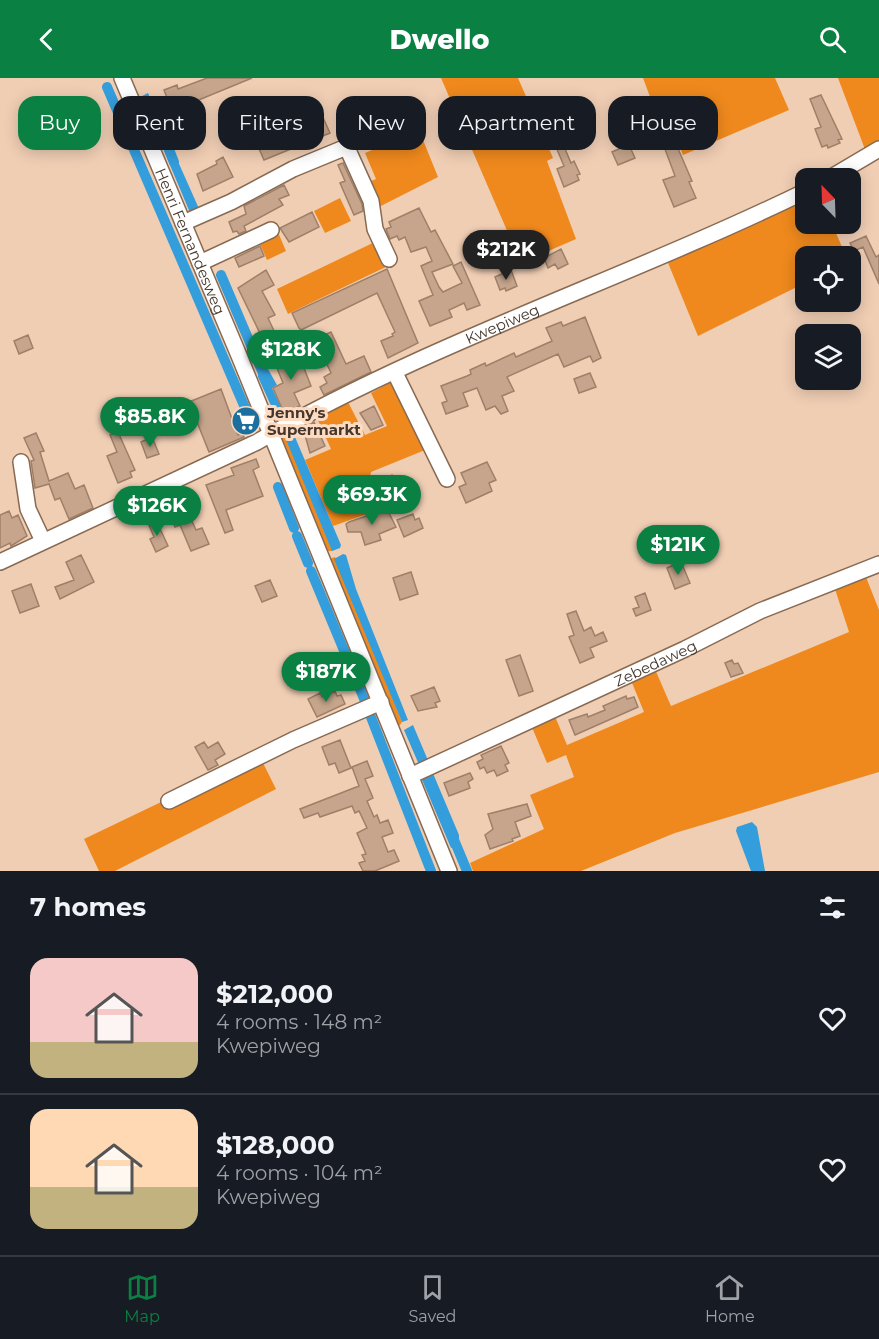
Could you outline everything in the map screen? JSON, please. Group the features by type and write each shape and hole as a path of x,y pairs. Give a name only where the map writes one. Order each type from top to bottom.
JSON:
{"street":[{"name":"Henri Fernandesweg","path":"122,78 274,431 381,702 422,771 449,871"},
{"path":"183,223 241,197 293,169 344,148 348,150 371,201 375,229 389,259"},
{"path":"847,168 879,149"},
{"name":"Kwepiweg","path":"0,562 494,326 545,306 795,196"},
{"path":"200,263 271,230"},
{"path":"394,373 447,479"},
{"path":"21,462 28,509 43,541"},
{"name":"Zebedaweg","path":"422,771 685,649 759,610 879,564"},
{"path":"169,801 293,740 381,702"}],"shaded area":[{"path":"441,78 518,78 526,96 449,96"},
{"path":"643,78 775,78 789,110 718,140 718,96 650,96"},
{"path":"838,78 879,78 879,144 866,152"},
{"path":"426,147 438,177 369,212 357,187 376,179 365,153 372,150 426,150"},
{"path":"472,150 550,150 553,158 547,161 576,239 521,263"},
{"path":"681,150 695,150 683,155"},
{"path":"340,198 351,221 325,233 314,211"},
{"path":"795,199 795,234 836,234 842,246 795,246 795,288 698,336 666,258"},
{"path":"277,230 286,251 267,260 258,239"},
{"path":"381,239 392,264 288,314 277,289"},
{"path":"395,380 430,448 371,472 369,483 381,509 333,526 305,460 331,449 316,416 348,402 365,435 387,426 371,393"},
{"path":"283,431 333,551 323,551 279,441 280,432"},
{"path":"335,557 402,722 400,725 397,726 329,559"},
{"path":"864,572 879,610 879,772 675,833 581,871 473,871 470,863 544,829 530,795 574,777 566,755 547,763 531,725 554,714 567,745 644,712 630,678 654,667 671,706 849,632 833,583"},
{"path":"259,755 276,789 115,871 99,871 84,839"}],"water":[{"path":"173,150 200,211 191,215 164,151"},
{"path":"248,328 267,362 256,367 241,332"},
{"path":"268,369 277,385 272,388 285,415 277,419 258,377 258,373"},
{"path":"292,430 341,545 340,548 332,551 283,431"},
{"path":"343,554 346,555 356,589 408,720 402,722 334,559"},
{"path":"413,725 427,758 427,764 420,767 404,730"},
{"path":"432,771 459,835 459,845 451,848 420,775"},
{"path":"752,822 757,827 765,871 751,871 736,831 737,827"}],"building":[{"path":"207,78 252,78 206,97 166,96 164,90 177,85 178,89"},
{"path":"821,95 842,139 838,140 840,143 828,148 827,145 822,147 815,129 821,127 810,99"},
{"path":"324,120 330,133 324,135"},
{"path":"260,150 288,150 264,160"},
{"path":"557,150 566,150 571,163 574,161 580,174 577,175 579,180 564,187 557,169 564,166"},
{"path":"631,150 635,158 618,165 612,152"},
{"path":"665,150 679,150 692,181 689,182 696,198 674,207 663,180 675,176"},
{"path":"223,157 233,177 203,191 197,174 217,164 216,161"},
{"path":"343,163 362,204 363,211 354,215 340,183 345,181 338,165"},
{"path":"284,185 289,195 279,199 283,205 244,226 246,231 239,234 237,231 233,232 229,222 246,214 244,206"},
{"path":"419,208 431,232 435,230 453,264 432,272 439,287 443,292 462,283 453,266 461,262 480,305 467,310 464,303 449,310 452,317 430,326 419,301 433,295 421,266 432,261 426,247 411,252 405,237 399,240 397,236 390,239 386,229 391,227 389,222"},
{"path":"312,212 319,227 289,242 280,228"},
{"path":"866,236 876,257 879,255 879,284 863,247 852,246 850,243"},
{"path":"260,246 264,256 239,267 235,258"},
{"path":"561,249 568,264 558,269 555,264 548,268 544,258"},
{"path":"387,269 418,343 388,358 381,341 393,336 395,332 377,293 301,330 299,328 292,313"},
{"path":"266,270 274,285 262,291 275,315 268,318 282,348 270,354 238,288"},
{"path":"511,270 517,286 506,291 505,288 500,290 495,277"},
{"path":"585,317 601,358 593,362 590,356 564,367 558,354 507,377 514,391 502,396 508,411 501,414 495,406 486,410 477,388 463,393 468,406 446,414 442,403 447,401 441,386 471,374 470,370 485,363 486,366 514,353 516,357 552,341 546,328 561,322 563,326"},
{"path":"331,332 346,364 364,356 371,372 324,395 320,387 327,383 324,377 331,373 315,339"},
{"path":"28,335 33,348 19,354 14,341"},
{"path":"297,350 311,386 294,393 300,406 284,413 273,388 283,383 277,368 285,364 282,355"},
{"path":"590,373 596,387 579,393 574,379"},
{"path":"221,389 238,435 242,433 244,437 209,452 189,402"},
{"path":"374,406 383,425 371,430 360,413"},
{"path":"314,422 325,446 310,453 303,428"},
{"path":"118,432 135,470 130,472 132,477 118,483 107,456 117,452 110,435"},
{"path":"36,433 44,451 40,452 49,481 68,473 75,489 84,485 93,508 69,519 60,498 55,500 49,484 35,488 31,461 34,460 24,438"},
{"path":"152,437 159,454 147,458 141,442"},
{"path":"256,459 259,467 253,470 263,496 226,510 233,530 225,533 206,485 234,475 231,468"},
{"path":"487,462 496,480 489,483 492,491 466,503 459,487 466,484 461,473"},
{"path":"392,475 399,489 394,492 396,496 388,501 378,483"},
{"path":"183,501 196,530 202,528 209,544 191,551 180,525 175,527 167,508"},
{"path":"387,509 396,527 379,534 381,540 365,545 361,532 348,532 346,524 349,522"},
{"path":"9,511 12,518 18,515 27,536 11,546 10,543 0,548 0,515"},
{"path":"413,514 415,520 419,518 423,528 404,537 397,520"},
{"path":"156,520 168,546 156,552 150,539 154,537 148,523"},
{"path":"81,555 94,582 60,599 55,587 74,580 66,562"},
{"path":"681,562 690,583 675,589 667,568"},
{"path":"411,572 418,594 400,600 393,578"},
{"path":"270,580 277,596 262,602 255,586"},
{"path":"31,584 39,606 20,613 12,591"},
{"path":"645,593 651,610 636,616 633,609 639,607 635,597"},
{"path":"576,611 584,631 591,627 595,636 603,632 607,641 590,648 594,657 580,663 569,637 574,635 567,614"},
{"path":"520,655 533,691 519,696 506,660"},
{"path":"732,660 734,664 738,663 743,673 731,677 725,663"},
{"path":"434,687 440,701 435,703 437,707 418,711 411,696"},
{"path":"335,691 337,696 341,695 345,704 317,717 308,699 320,693 322,697"},
{"path":"626,696 627,699 634,697 638,707 575,735 569,720 587,714 588,717 605,710 603,706"},
{"path":"340,740 351,768 339,773 335,763 329,765 322,747"},
{"path":"204,742 208,748 218,742 225,754 215,760 218,765 208,770 195,747"},
{"path":"501,746 509,763 505,765 508,771 497,776 494,770 487,773 484,767 480,769 477,762 483,759 481,755"},
{"path":"367,761 373,776 365,779 373,798 367,801 374,817 377,815 380,823 388,820 393,833 382,837 388,852 394,850 399,861 375,871 363,871 359,863 365,861 362,855 366,854 357,833 367,828 359,811 355,813 352,806 320,817 318,813 304,818 300,809 359,786 352,767"},
{"path":"470,773 473,779 468,782 470,788 449,796 444,783"},
{"path":"527,804 531,816 515,822 520,836 512,839 513,841 490,849 485,835 493,829 488,814"}],"waterway":[{"path":"107,87 249,417"},
{"path":"169,150 174,162"},
{"path":"221,275 268,385"},
{"path":"278,487 294,528"},
{"path":"297,536 308,563"},
{"path":"311,571 365,701"},
{"path":"369,712 431,871"},
{"path":"452,835 467,871"}],"place":[{"name":"Jenny's Supermarkt","path":"246,421"}]}
